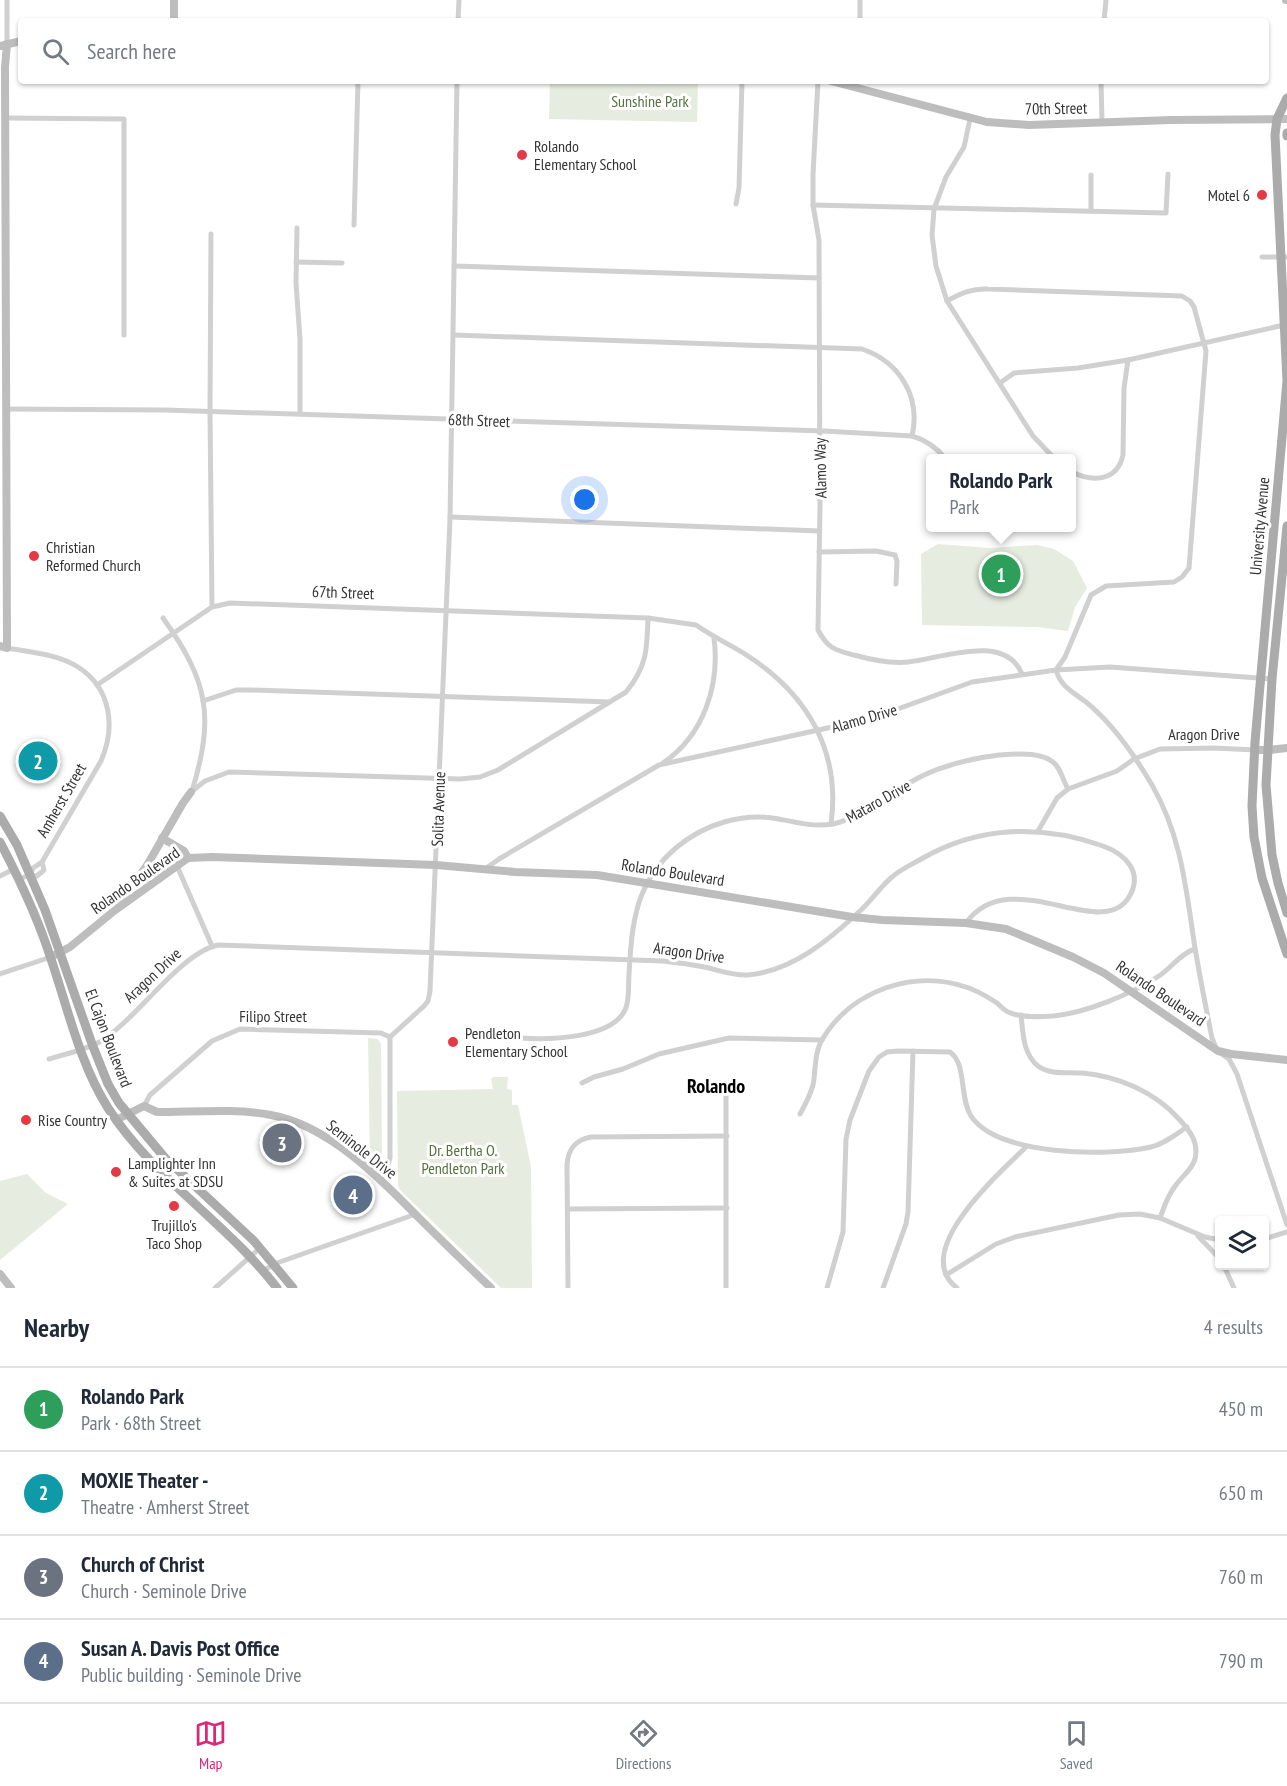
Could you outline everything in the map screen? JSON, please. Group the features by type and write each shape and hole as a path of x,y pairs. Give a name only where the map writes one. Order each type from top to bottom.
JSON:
{"main road":[{"name":"University Avenue","path":"1287,98 1276,160 1284,257 1287,381 1252,806 1254,837 1262,878 1287,954"},
{"path":"1275,520 1287,521"},
{"name":"University Avenue","path":"1287,526 1272,679 1266,785 1269,832 1278,883 1287,913"},
{"name":"El Cajon Boulevard","path":"0,816 30,875 61,951 108,1084 126,1114 165,1158 260,1248 293,1288"},
{"name":"El Cajon Boulevard","path":"0,842 20,879 51,957 95,1085 116,1120 156,1168 251,1257 277,1288"}],"street":[{"path":"7,0 3,45 5,58 3,243 6,410 3,438 3,647 58,659 78,667 97,685"},
{"path":"174,0 174,18"},
{"path":"458,18 459,0"},
{"path":"860,0 860,18"},
{"path":"1104,18 1106,0"},
{"path":"3,45 18,41"},
{"path":"354,225 358,84"},
{"name":"Solita Avenue","path":"390,1037 428,1001 430,991 453,419 457,84"},
{"path":"736,204 742,84"},
{"name":"Alamo Way","path":"818,84 813,205 819,240 817,624 824,641 832,649 885,662 909,662 963,651 985,651 1010,658 1018,665 1022,674"},
{"path":"1101,84 1102,122"},
{"name":"70th Street","path":"857,85 970,119 1029,125 1282,119"},
{"path":"5,118 124,119 124,335"},
{"path":"970,119 964,147 946,177 934,208 933,251 939,278 947,301 1033,435 1050,454"},
{"path":"813,205 1166,213 1168,174"},
{"path":"1091,176 1091,212"},
{"path":"297,228 296,283 300,339 300,414"},
{"path":"211,234 212,607"},
{"path":"1262,257 1284,257"},
{"path":"296,262 342,263"},
{"path":"454,266 819,278"},
{"path":"947,301 977,288 1182,296 1194,307 1206,351 1189,568 1182,577 1174,582 1106,586 1091,595 1065,657 1056,670 1062,684 1105,720 1152,784 1171,824 1180,853 1212,1038 1218,1051 1230,1059 1237,1074 1287,1226"},
{"path":"1000,383 1014,373 1078,368 1128,360 1286,324"},
{"path":"454,335 862,349 891,364 902,376 912,397 915,413 912,436"},
{"path":"1076,474 1098,479 1110,475 1119,467 1123,455 1124,388 1128,360"},
{"name":"68th Street","path":"6,410 210,411 819,431 912,436 935,447 941,454"},
{"path":"450,517 819,531"},
{"path":"819,552 876,551 895,555 896,584"},
{"name":"67th Street","path":"97,685 212,607 230,603 648,618 696,625 772,673 798,701 818,730 825,746 832,774 834,792 831,824"},
{"path":"164,618 192,662 203,700 205,741 191,792"},
{"path":"114,910 146,867 183,803 191,792 205,781 229,772 439,779 480,777 498,770 626,692 638,678 647,653 648,618"},
{"path":"659,765 674,754 689,738 706,710 715,679 714,638"},
{"name":"Alamo Drive","path":"483,870 659,765 873,718 972,682 1056,670 1110,668 1272,679"},
{"name":"Amherst Street","path":"20,879 30,875 33,868 42,862 106,748 110,723 107,707 97,685"},
{"path":"203,700 236,690 252,690 612,702"},
{"name":"Aragon Drive","path":"1068,789 1117,771 1134,759 1160,749 1269,750 1287,748"},
{"name":"Mataro Drive","path":"520,1038 561,1038 585,1033 615,1022 622,1015 627,1006 633,922 638,901 646,884 664,860 678,846 699,832 718,824 759,817 805,825 841,822 911,781 942,767 971,759 1013,754 1045,757 1056,765 1068,789"},
{"path":"1038,831 1057,798 1068,789"},
{"name":"Aragon Drive","path":"49,1059 101,1041 130,1017 196,954 212,946 432,952 663,962 704,967 736,975 750,975 776,968 809,953 861,910 895,875 937,850 976,836 1005,831 1038,831 1096,844 1121,854 1129,863 1133,873 1133,884 1128,899 1107,913 1028,899 1011,899 992,903 981,909 966,923"},
{"path":"162,838 184,852 188,858"},
{"name":"Rolando Boulevard","path":"51,957 70,947 114,910 188,858 436,865 483,870 597,875 852,917 966,923 1006,929 1073,957 1104,973 1218,1051 1287,1060"},
{"path":"177,866 212,946"},
{"path":"0,876 14,869"},
{"path":"800,1114 813,1085 822,1040 847,1011 881,989 911,981 942,981 982,994 1007,1012 1043,1016 1068,1014 1132,991 1157,977 1188,951 1195,949"},
{"path":"0,974 51,957"},
{"path":"1021,1015 1026,1048 1030,1059 1037,1065 1057,1072 1083,1073 1117,1079 1160,1102 1187,1127 1194,1138 1196,1147 1194,1160 1190,1170 1170,1194 1160,1218"},
{"name":"Filipo Street","path":"116,1120 144,1106 150,1095 212,1041 240,1029 381,1033 390,1037"},
{"path":"380,1179 386,1171 390,1158 390,1037"},
{"path":"582,1083 659,1054 729,1038 822,1040"},
{"path":"883,1288 906,1224 908,1212 913,1051"},
{"path":"827,1288 843,1232 846,1139 850,1120 874,1062 887,1052 945,1051 954,1055 958,1060 965,1104 978,1124 998,1137 1027,1146 1067,1151 1149,1148 1161,1144 1187,1127"},
{"path":"726,1288 726,1096 731,1089"},
{"name":"Seminole Drive","path":"144,1106 157,1112 252,1112 273,1115 324,1136 380,1179 492,1288"},
{"path":"568,1288 567,1161 574,1145 591,1137 727,1136"},
{"path":"957,1288 946,1275 943,1257 952,1233 983,1188 1027,1146"},
{"path":"568,1209 727,1208"},
{"path":"263,1271 274,1264 416,1214"},
{"path":"946,1275 996,1244 1015,1237 1119,1215 1140,1214 1178,1224 1201,1238 1215,1253"},
{"path":"1192,1232 1215,1239"},
{"path":"1269,1237 1287,1232"},
{"path":"215,1288 260,1248"},
{"path":"1226,1270 1234,1288"},
{"path":"0,1274 11,1288"}],"green space":[{"name":"Sunshine Park","path":"550,84 698,84 697,122 549,119"},
{"path":"938,544 989,548 1037,545 1054,549 1073,561 1087,588 1075,607 1068,631 1037,627 922,625 921,554"},
{"name":"Dr. Bertha O. Pendleton Park","path":"368,1038 378,1039 381,1044 382,1159 373,1164 370,1162"},
{"name":"Dr. Bertha O. Pendleton Park","path":"508,1077 507,1089 512,1090 512,1105 518,1105 531,1167 532,1288 501,1288 400,1190 398,1185 397,1091 493,1089 491,1079"},
{"path":"27,1174 46,1193 68,1204 0,1260 0,1181"}],"place":[{"name":"Rolando Elementary School","path":"522,155"},
{"name":"Motel 6","path":"1262,195"},
{"name":"Christian Reformed Church","path":"34,556"},
{"name":"Rolando Park","path":"1001,574"},
{"name":"MOXIE Theater -","path":"38,761"},
{"name":"Pendleton Elementary School","path":"453,1042"},
{"name":"Rise Country","path":"26,1120"},
{"name":"Church of Christ","path":"282,1143"},
{"name":"Lamplighter Inn & Suites at SDSU","path":"116,1172"},
{"name":"Susan A. Davis Post Office","path":"353,1195"},
{"name":"Trujillo's Taco Shop","path":"174,1206"}],"district":[{"name":"Rolando","path":"716,1086"}]}
